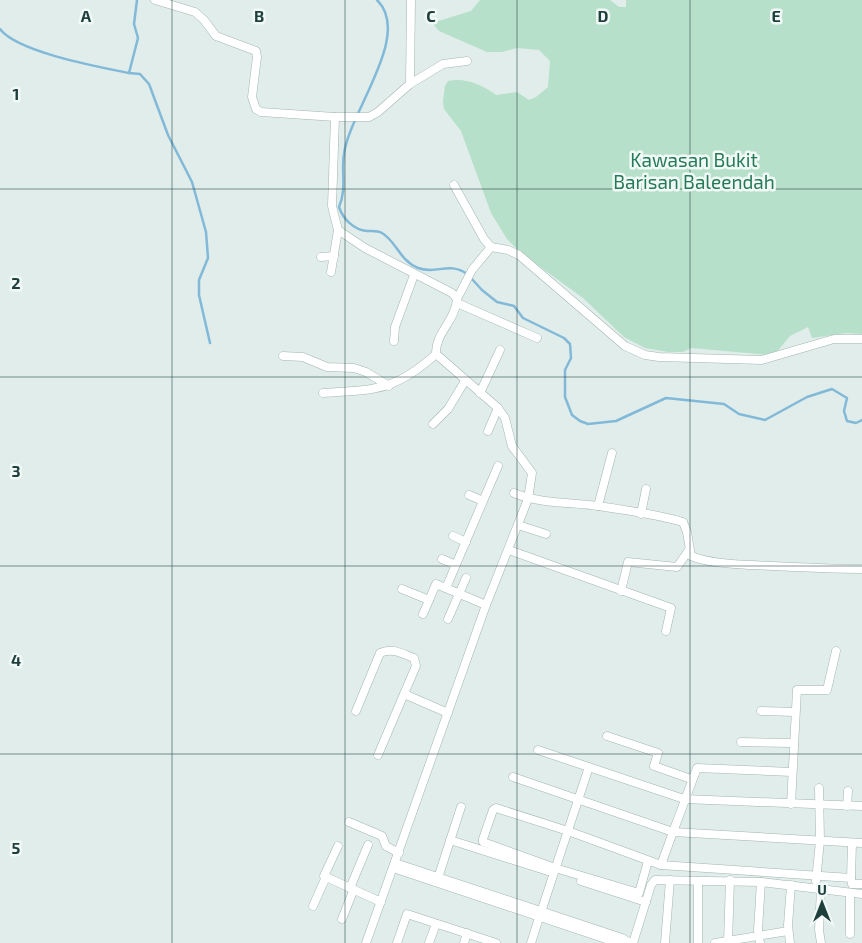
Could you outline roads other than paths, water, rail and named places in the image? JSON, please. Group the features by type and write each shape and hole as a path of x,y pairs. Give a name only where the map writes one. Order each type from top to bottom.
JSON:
{"street":[{"path":"155,0 195,12 204,20 216,36 256,51 257,57 252,97 256,109 261,112 355,118 378,112 410,84 443,64 467,61"},
{"path":"410,84 412,0"},
{"path":"331,272 338,230 332,206 335,117"},
{"path":"454,185 484,239 491,247 508,250 519,256 625,346 645,355 762,360 834,339 862,339"},
{"path":"338,230 365,248 414,275 447,289 457,301 537,338"},
{"path":"366,943 486,606 528,499 532,473 512,446 505,418 498,408 436,354 436,343 454,316 457,301 470,274 491,247"},
{"path":"321,257 334,256"},
{"path":"394,341 395,327 414,275"},
{"path":"480,393 500,350"},
{"path":"323,393 373,390 389,386 405,379 436,354"},
{"path":"283,356 303,357 328,367 354,368 366,372 389,386"},
{"path":"433,424 448,409 465,381"},
{"path":"488,430 498,408"},
{"path":"598,506 612,453"},
{"path":"446,588 498,466"},
{"path":"641,514 646,489"},
{"path":"514,493 528,499 598,506 667,517 683,522 687,532 691,556 697,558 733,564 815,569 862,569"},
{"path":"469,495 483,501"},
{"path":"518,524 546,534"},
{"path":"453,536 466,542"},
{"path":"509,550 671,608 666,631"},
{"path":"621,591 628,562 677,567 689,550"},
{"path":"442,559 456,565"},
{"path":"448,619 466,578"},
{"path":"423,614 436,584 486,606"},
{"path":"402,589 429,600"},
{"path":"356,711 380,653 389,649 414,658 416,666 378,755"},
{"path":"790,804 792,744 797,690 827,690 836,651"},
{"path":"404,694 448,713"},
{"path":"761,710 794,712"},
{"path":"607,736 658,753 654,766 691,779"},
{"path":"741,742 792,744"},
{"path":"538,750 684,799 862,806"},
{"path":"531,943 589,767"},
{"path":"661,865 691,779 697,768 792,772"},
{"path":"513,777 579,798 673,832 862,843"},
{"path":"819,788 820,841 817,876 821,943"},
{"path":"847,806 848,791"},
{"path":"437,880 460,807"},
{"path":"648,861 639,893 554,871 483,842 493,810 496,808 568,831 661,865 851,878"},
{"path":"350,822 382,836 386,846 399,853"},
{"path":"450,840 554,871 646,902"},
{"path":"852,843 852,884 862,884"},
{"path":"342,919 368,845"},
{"path":"313,906 338,846"},
{"path":"394,866 585,930 618,943"},
{"path":"326,877 381,902"},
{"path":"585,930 622,938 632,943 651,885 655,880 761,882 862,894"},
{"path":"665,943 670,880"},
{"path":"728,942 730,880"},
{"path":"698,881 698,943"},
{"path":"759,939 761,882"},
{"path":"790,884 788,931 790,943"},
{"path":"850,893 850,934"},
{"path":"397,943 407,914 495,943"},
{"path":"429,943 436,924"},
{"path":"715,943 759,939 788,931"},
{"path":"464,943 467,933"}],"waterway":[{"path":"0,29 23,45 40,51 79,63 129,73 138,38 134,24 137,0"},
{"path":"377,0 386,15 388,33 384,53 376,74 348,137 343,161 343,194 339,207 343,216 353,226 362,230 382,233 412,265 425,270 448,268 460,270 467,274"},
{"path":"129,73 140,74 149,84 168,135 192,182 206,232 208,258 199,280 199,295 210,343"},
{"path":"471,278 497,302 514,306 523,318 564,338 570,344 571,358 565,370 565,397 572,415 588,424 616,421 666,398 724,404 739,414 765,420 807,397 832,389 847,398 844,411 847,421 856,423 862,420"}],"park label":[{"name":"Kawasan Bukit Barisan Baleendah","path":"694,171"}]}
